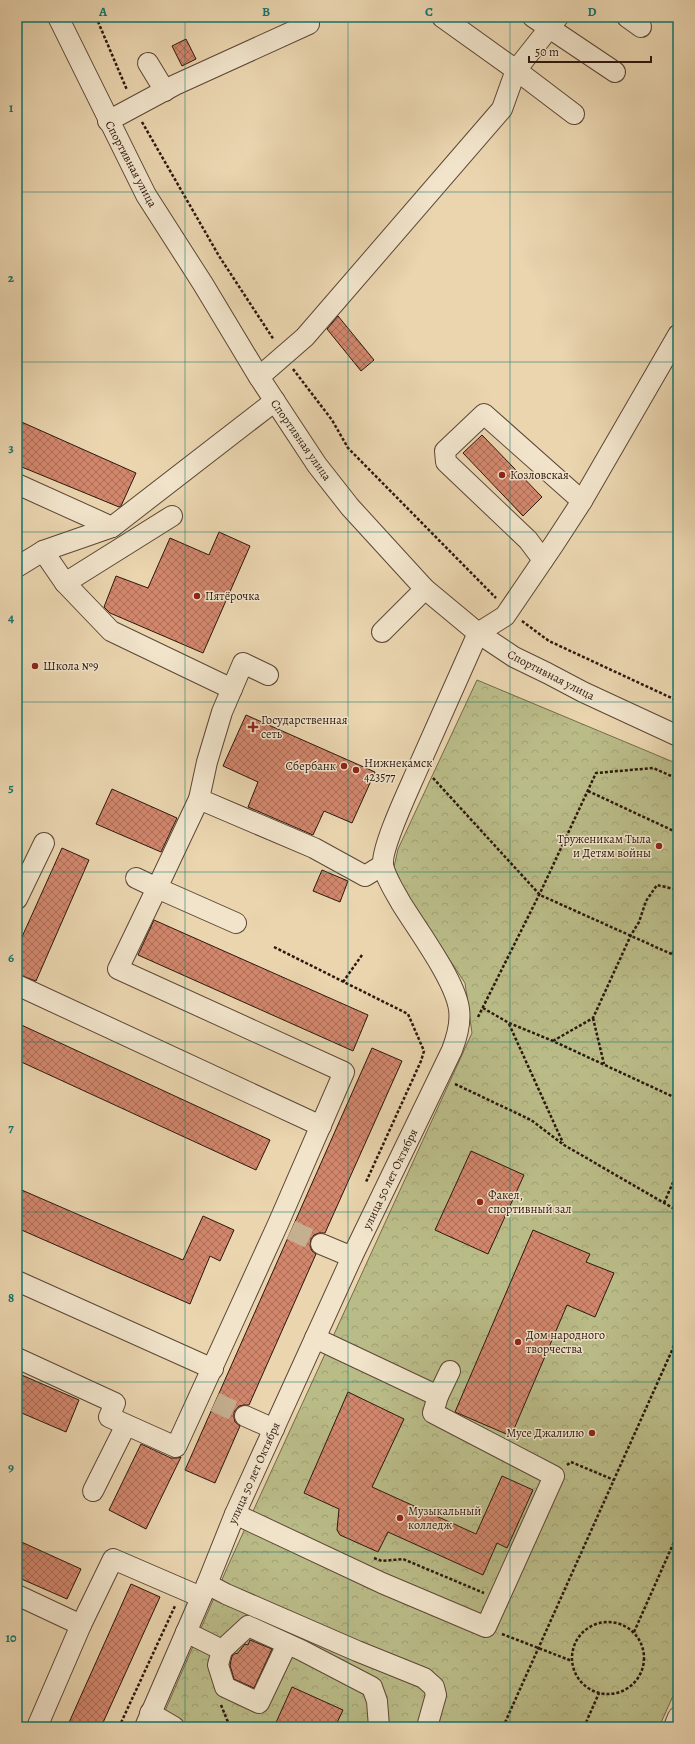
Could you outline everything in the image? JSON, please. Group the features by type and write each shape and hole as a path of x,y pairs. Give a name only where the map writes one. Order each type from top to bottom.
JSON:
{"street":[{"name":"Спортивная улица","path":"58,17 108,121 146,195 203,284 259,377 317,465 350,508 425,589 478,633 514,657 583,692 678,736"},
{"path":"442,17 574,114"},
{"path":"533,17 554,23 615,72"},
{"path":"259,377 305,337 502,109 516,70 554,23"},
{"path":"108,121 165,91 309,24"},
{"path":"148,63 165,91"},
{"path":"199,799 314,848 365,876 383,865 384,854 400,810 478,633 506,616 582,501 678,335"},
{"path":"17,567 43,551 112,527 275,401"},
{"path":"543,560 528,540 446,462 445,451 484,414 582,501"},
{"path":"17,484 112,527"},
{"path":"65,583 172,516"},
{"path":"43,551 65,583 111,631 232,690"},
{"path":"382,632 425,589"},
{"path":"17,1358 115,1403 109,1417 176,1447 208,1398 213,1369 285,1227 321,1126 344,1072 118,969 199,799 207,762 222,712 243,663 268,675"},
{"path":"17,899 44,843"},
{"name":"улица 50 лет Октября","path":"148,1720 204,1591 235,1514 352,1257 439,1077 457,1035 459,1008 455,994 444,972 396,894 383,865"},
{"path":"136,878 236,923"},
{"path":"17,985 321,1126"},
{"path":"321,1244 352,1257"},
{"path":"17,1281 213,1369"},
{"path":"315,1338 438,1396"},
{"path":"235,1514 382,1583 479,1624 554,1476 433,1413 438,1396 450,1370"},
{"path":"245,1416 274,1429"},
{"path":"93,1492 126,1425"},
{"path":"37,1727 81,1625 113,1559 183,1589 226,1594 319,1635 424,1678 434,1687 436,1695 427,1727"},
{"path":"17,1595 81,1625"},
{"path":"287,1644 259,1703 225,1688 218,1665 222,1650 248,1626 287,1644 310,1655 372,1687 377,1701 379,1727"},
{"path":"186,1632 222,1650"},
{"path":"310,1655 319,1635"},
{"path":"674,1727 678,1717"},
{"path":"148,1720 174,1727"}],"path":[{"path":"96,17 134,108 219,256 295,371 332,420 348,448 509,611 549,641 678,701"},
{"path":"476,1021 540,894 596,773 653,768 678,779"},
{"path":"428,772 540,894 678,957"},
{"path":"588,791 678,833"},
{"path":"553,1041 593,1018 631,935 639,922 646,901 657,885 678,890"},
{"path":"672,954 678,942"},
{"path":"274,948 408,1014 424,1051 419,1066 364,1186"},
{"path":"343,982 362,954"},
{"path":"482,1008 509,1023 553,1041 678,1098"},
{"path":"593,1018 604,1065"},
{"path":"509,1023 564,1145"},
{"path":"419,1066 439,1077 531,1120 564,1145 678,1211"},
{"path":"664,1203 678,1171"},
{"path":"503,1727 678,1337"},
{"path":"554,1476 571,1462 614,1480"},
{"path":"634,1632 678,1533"},
{"path":"367,1555 382,1561 403,1559 485,1593 479,1624 538,1649 572,1661"},
{"path":"119,1727 183,1589"},
{"path":"601,1622 612,1622 624,1626 634,1632 644,1653 644,1665 640,1676 632,1685 622,1692 610,1694 599,1693 588,1688 579,1680 572,1661 574,1645 580,1635 589,1627 601,1622"},
{"path":"584,1727 599,1693"}],"green space":[{"path":"477,680 678,764 678,1685 659,1727 158,1727 227,1568 472,1033 465,983 407,895 394,867 398,849"}],"building":[{"path":"186,39 196,59 182,66 172,46"},
{"path":"338,316 374,360 361,371 327,329"},
{"path":"17,420 136,473 121,506 119,507 17,465"},
{"name":"Козловская","path":"482,435 542,497 523,516 463,453"},
{"name":"Пятёрочка","path":"219,532 250,546 203,653 110,613 104,607 116,576 148,588 170,538 209,555"},
{"path":"246,715 375,772 352,823 324,811 313,835 248,807 258,782 223,766"},
{"path":"112,789 177,818 161,852 96,824"},
{"path":"62,848 89,860 36,981 17,974 17,948"},
{"path":"322,870 348,881 340,902 313,891"},
{"path":"154,920 368,1015 353,1051 138,955"},
{"path":"17,1023 270,1140 256,1170 17,1060"},
{"path":"372,1048 402,1061 325,1233 314,1235 311,1239 310,1246 312,1251 316,1254 249,1405 239,1406 234,1412 235,1422 240,1426 215,1483 185,1470"},
{"name":"Факел, спортивный зал","path":"471,1151 524,1175 488,1254 435,1230"},
{"path":"17,1188 183,1260 203,1216 234,1230 220,1261 210,1256 190,1304 17,1228"},
{"name":"Дом народного творчества","path":"533,1230 590,1254 586,1262 614,1273 595,1317 567,1305 511,1436 455,1412"},
{"path":"17,1373 79,1400 66,1432 17,1411"},
{"path":"348,1392 404,1419 372,1487 476,1534 502,1476 533,1490 507,1548 497,1543 483,1575 388,1532 378,1552 340,1535 337,1530 339,1509 304,1493"},
{"path":"141,1444 171,1458 181,1457 146,1529 109,1510"},
{"path":"17,1540 81,1569 67,1599 17,1577"},
{"path":"131,1584 160,1597 101,1727 67,1727"},
{"path":"250,1640 272,1649 254,1688 234,1679 230,1665 232,1656 236,1653 237,1654 245,1644 248,1645"},
{"path":"292,1687 343,1710 335,1727 274,1727"}],"tunnel":[{"path":"291,1230 321,1244"},
{"path":"215,1402 245,1416"}],"place":[{"name":"Козловская","path":"502,475"},
{"name":"Пятёрочка","path":"197,596"},
{"name":"Школа №9","path":"35,666"},
{"name":"Государственная сеть","path":"253,727"},
{"name":"Сбербанк","path":"344,766"},
{"name":"Нижнекамск 423577","path":"356,770"},
{"name":"Труженикам Тыла и Детям войны","path":"659,846"},
{"name":"Факел, спортивный зал","path":"480,1202"},
{"name":"Дом народного творчества","path":"518,1342"},
{"name":"Мусе Джалилю","path":"592,1433"},
{"name":"Музыкальный колледж","path":"400,1518"}]}
